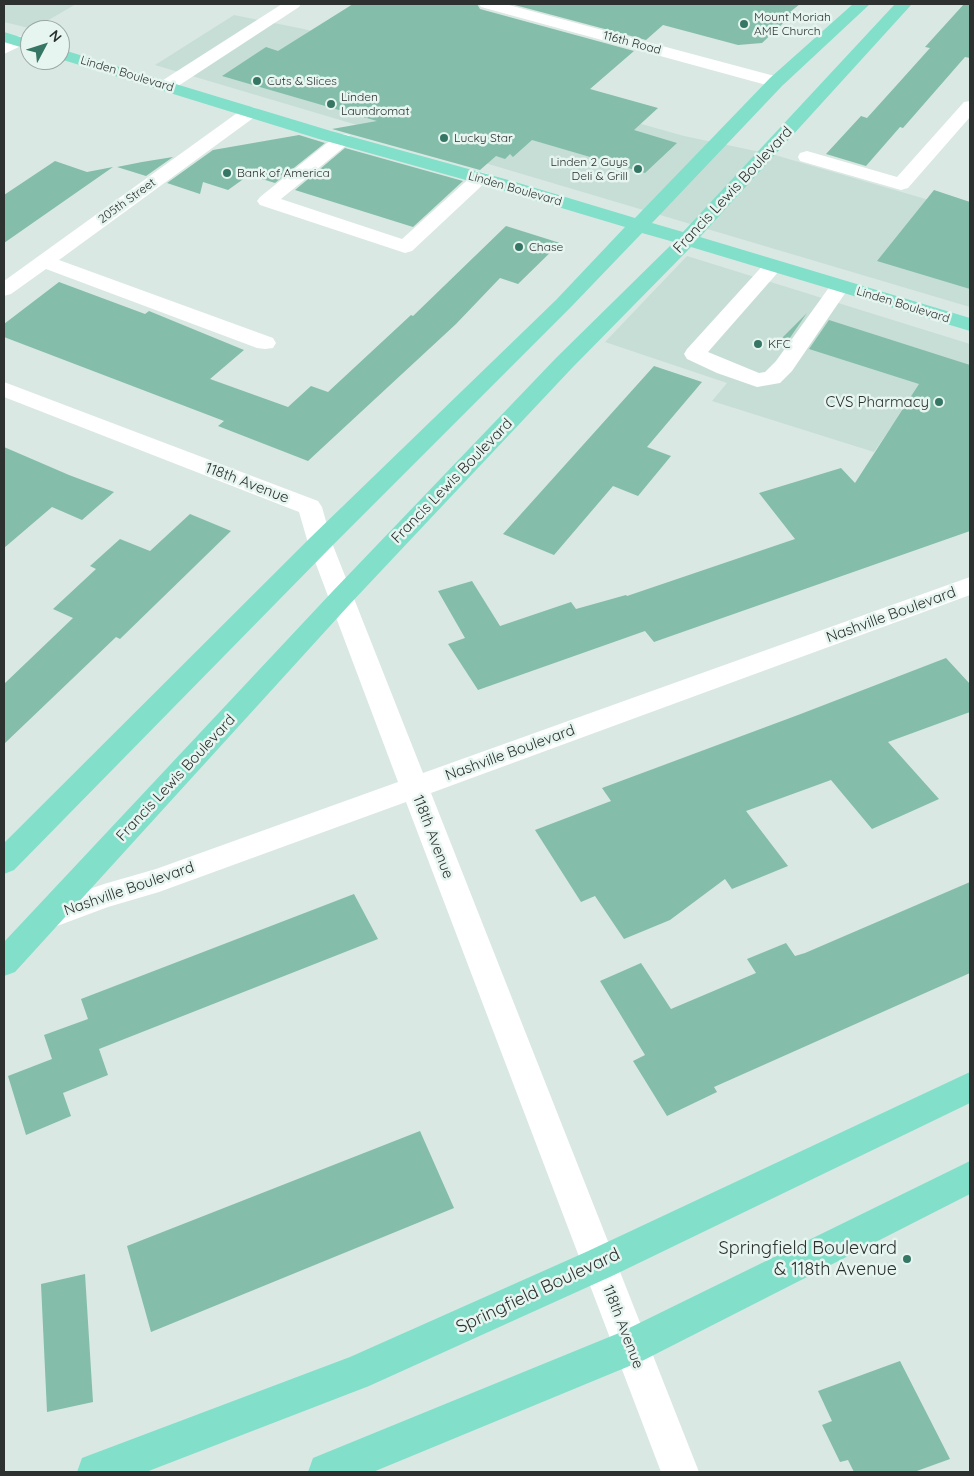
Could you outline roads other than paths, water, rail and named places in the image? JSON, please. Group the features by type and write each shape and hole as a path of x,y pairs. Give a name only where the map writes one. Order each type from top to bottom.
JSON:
{"main road":[{"path":"4,862 320,544 563,304 776,82 862,4"},
{"name":"Francis Lewis Boulevard","path":"4,963 341,598 564,363 687,240 904,4"},
{"name":"Linden Boulevard","path":"70,57 970,325"},
{"name":"Springfield Boulevard","path":"96,1472 356,1373 598,1264 970,1087"},
{"path":"327,1472 631,1347 970,1177"}],"street":[{"path":"166,86 293,4"},
{"name":"116th Road","path":"487,4 776,82"},
{"path":"807,157 901,184 970,106"},
{"name":"205th Street","path":"4,290 250,112"},
{"path":"343,139 267,201 405,247 481,178"},
{"path":"44,261 266,343"},
{"path":"773,266 695,354 757,380 772,378 784,366 840,286"},
{"name":"118th Avenue","path":"4,389 310,507 320,544 680,1472"},
{"name":"Nashville Boulevard","path":"49,916 104,896 159,880 970,586"}],"place":[{"name":"Mount Moriah AME Church","path":"744,24"},
{"name":"Cuts & Slices","path":"257,81"},
{"name":"Linden Laundromat","path":"331,104"},
{"name":"Lucky Star","path":"444,138"},
{"name":"Linden 2 Guys Deli & Grill","path":"638,169"},
{"name":"Bank of America","path":"227,173"},
{"name":"Chase","path":"519,247"},
{"name":"KFC","path":"758,344"},
{"name":"CVS Pharmacy","path":"939,402"},
{"name":"Springfield Boulevard & 118th Avenue","path":"907,1259"}]}
